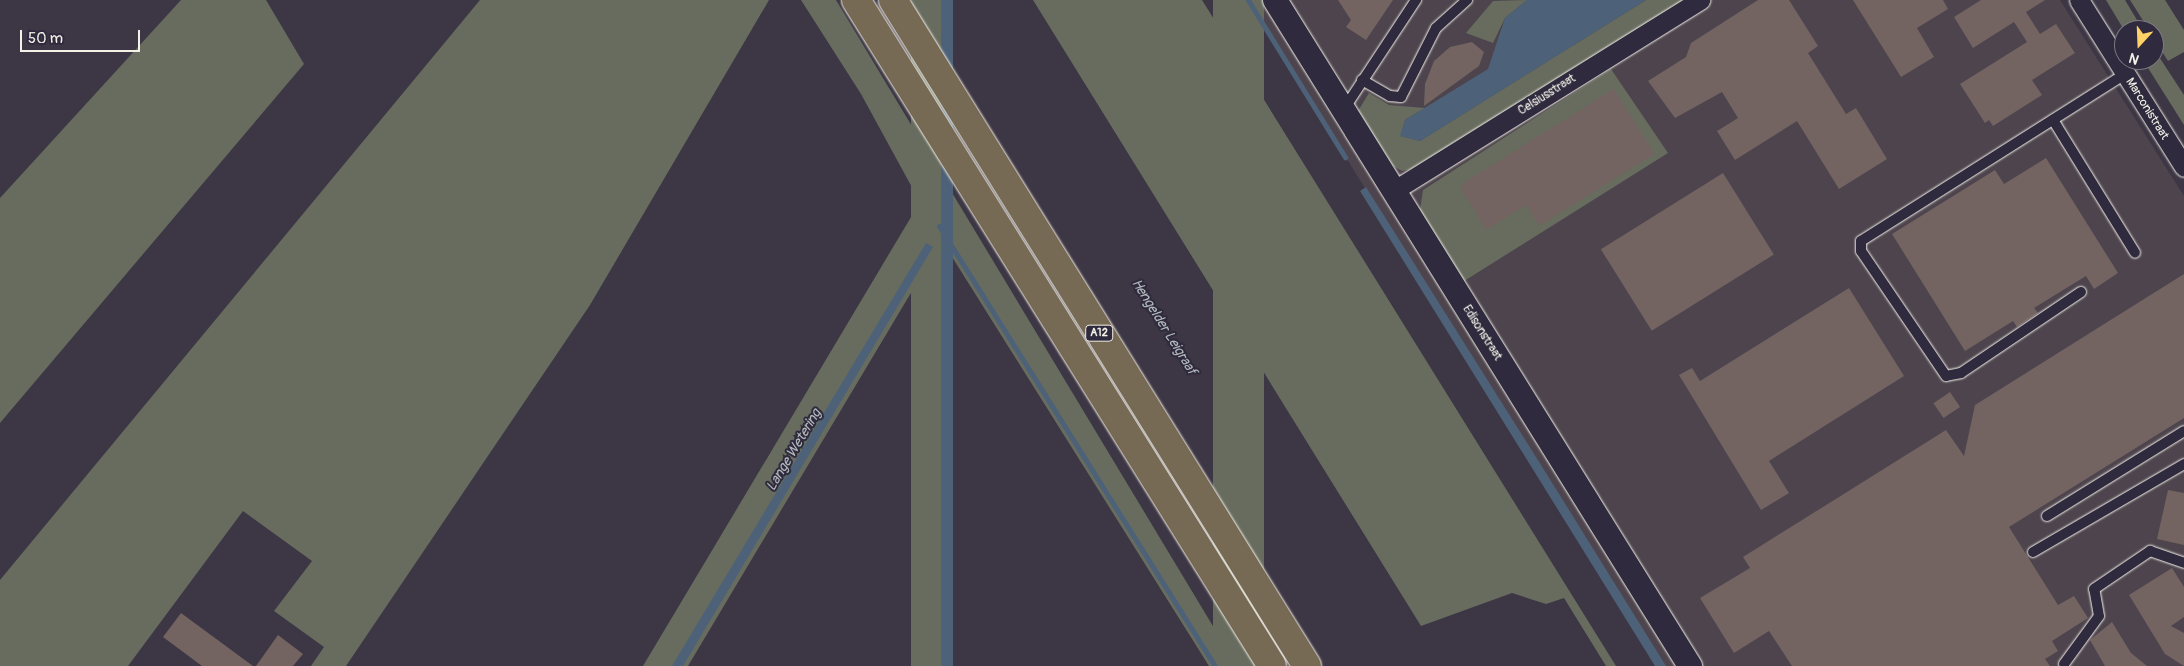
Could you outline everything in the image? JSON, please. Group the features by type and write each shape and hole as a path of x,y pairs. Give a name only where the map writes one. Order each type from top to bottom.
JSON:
{"highway":[{"name":"A12","path":"856,0 1272,666"},
{"name":"A12","path":"893,0 1306,666"}],"street":[{"name":"Edisonstraat","path":"1275,0 1690,666"},
{"name":"Celsiusstraat","path":"1393,191 1700,0"},
{"name":"Marconistraat","path":"2079,0 2184,167"}],"lane":[{"path":"1343,110 1416,0"},
{"path":"1362,80 1390,96 1401,96 1436,28 1467,0"},
{"path":"2081,292 1961,373 1946,376 1861,251 1861,241 2125,74"},
{"path":"2052,120 2135,253"},
{"path":"2047,516 2184,431"},
{"path":"2033,552 2184,464"},
{"path":"2064,664 2099,616 2094,589 2150,551 2184,563"}],"shaded area":[{"path":"1248,0 2060,0 2184,196 2184,666 1662,666"}],"green space":[{"path":"181,0 266,0 304,64 0,423 0,198"},
{"path":"480,0 769,0 590,305 346,666 311,666 324,647 274,611 312,561 243,511 128,666 0,666 0,580"},
{"path":"801,0 836,0 1237,666 1209,666 942,241 688,666 643,666 920,202 861,94"},
{"path":"911,0 941,0 941,666 911,666"},
{"path":"1033,0 1202,0 1616,666 1606,666 1564,598 1546,604 1512,593 1421,626"},
{"path":"1213,0 1264,0 1264,666 1213,666"},
{"path":"1527,0 1505,18 1493,43 1466,33 1493,1"},
{"path":"1646,0 1684,0 1416,168 1402,171 1393,166 1358,111 1369,93 1389,105 1425,108 1405,120 1401,136 1420,141"},
{"path":"2106,0 2125,0 2137,20 2118,20"},
{"path":"2130,0 2165,0 2184,30 2184,52 2168,61 2164,55 2164,20 2143,20"},
{"path":"2164,64 2184,95 2184,125 2149,70 2164,70"},
{"path":"1611,69 1668,153 1461,283 1419,217 1423,190"}],"water":[{"path":"941,0 953,0 953,666 941,666"},
{"path":"1527,0 1646,0 1420,141 1400,136 1405,120 1488,69 1505,18"},
{"path":"1366,187 1666,666 1655,666 1360,191"},
{"path":"926,243 933,247 683,666 672,666"}],"building":[{"path":"1338,0 1393,0 1366,40 1346,27 1351,20"},
{"path":"1758,0 1789,0 1818,46 1808,53 1846,114 1856,108 1887,159 1839,189 1797,121 1735,160 1717,131 1738,118 1722,92 1675,118 1648,81 1686,57 1691,43"},
{"path":"1853,0 1943,0 1948,9 1917,28 1934,57 1901,77"},
{"path":"1981,0 2045,0 2026,12 2040,34 2056,24 2075,53 2032,80 2042,95 1993,126 1989,120 1985,123 1960,84 2027,42 2014,22 1973,48 1954,17"},
{"path":"1472,42 1484,52 1479,66 1424,106 1425,84 1434,61 1450,47"},
{"path":"1614,89 1654,154 1539,226 1526,205 1486,230 1461,188 1465,182"},
{"path":"2046,158 2118,273 2094,289 2086,276 2034,308 2038,313 2017,327 2013,321 1965,351 1892,234 1995,170 2004,184"},
{"path":"1723,173 1774,254 1652,331 1601,249"},
{"path":"2184,274 2184,418 2009,527 2058,605 2074,596 2088,618 2052,641 2058,651 2045,659 2050,666 1792,666 1769,631 1734,653 1700,598 1750,568 1743,557 1946,430 1964,456 1975,405"},
{"path":"1849,288 1904,376 1769,461 1789,493 1761,510 1679,375 1692,368 1700,381"},
{"path":"1950,392 1960,407 1943,418 1933,403"},
{"path":"2168,490 2184,493 2184,545 2157,539"},
{"path":"2172,568 2184,587 2184,617 2171,626 2184,633 2184,666 2165,654 2129,595"},
{"path":"181,613 253,666 202,666 163,637"},
{"path":"2112,622 2131,653 2147,666 2105,666 2090,640"},
{"path":"278,635 303,654 293,666 256,666"}],"waterway":[{"path":"1248,0 1345,157"},
{"path":"939,226 1215,666"}],"water label":[{"name":"Hengelder Leigraaf","path":"1164,327"},
{"name":"Lange Wetering","path":"794,450"}]}
